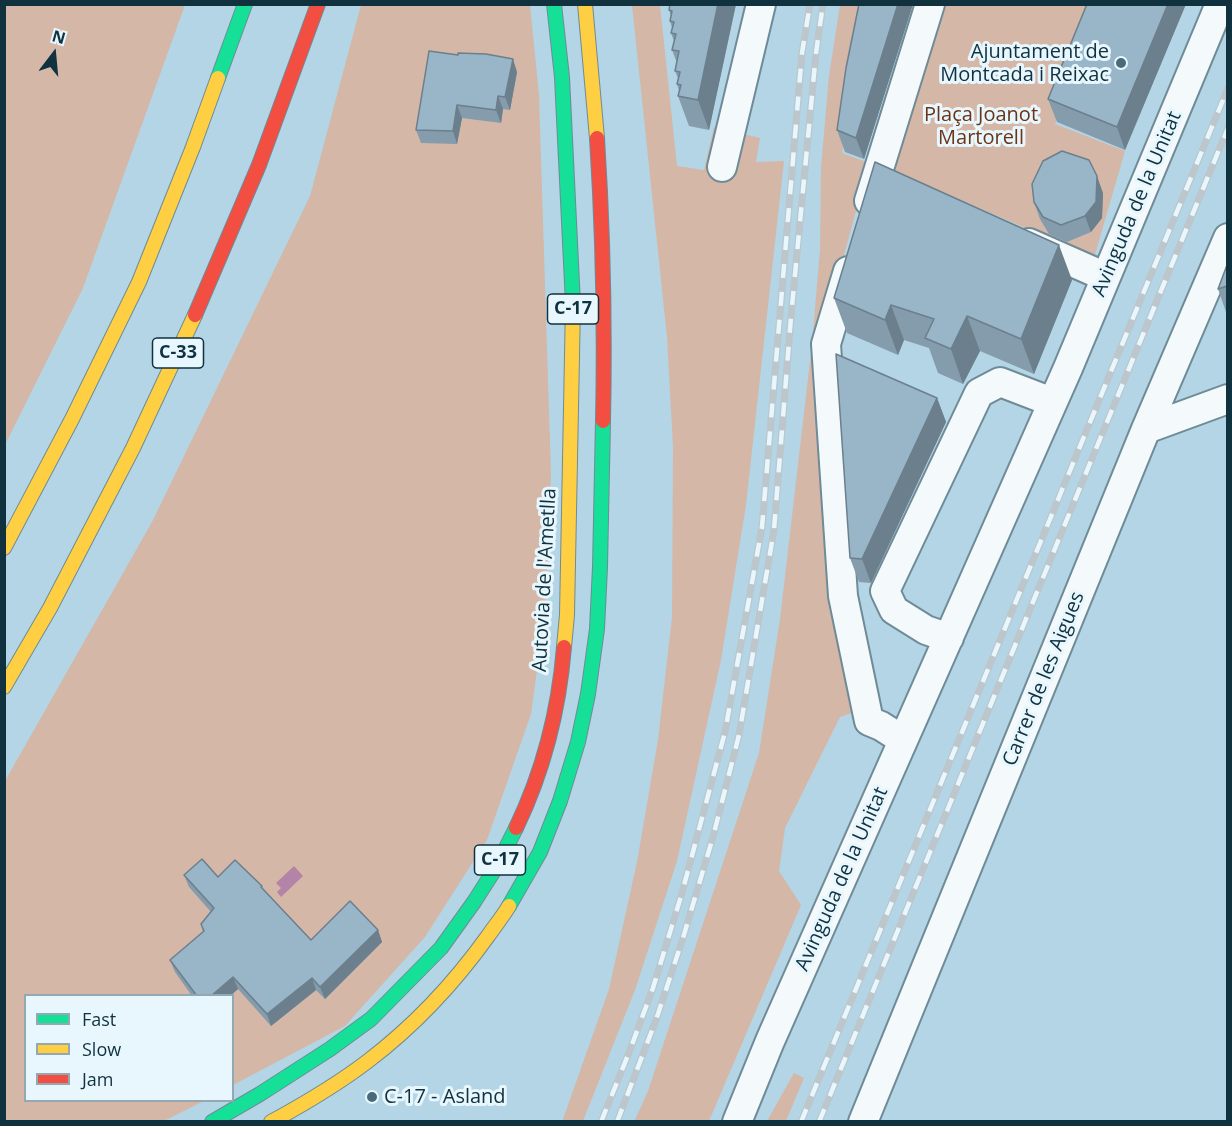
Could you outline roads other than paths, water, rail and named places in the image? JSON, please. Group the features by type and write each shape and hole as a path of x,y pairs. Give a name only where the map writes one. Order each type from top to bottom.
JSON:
{"highway":[{"path":"4,548 72,419 139,282 193,147 245,4"},
{"name":"C-33","path":"4,687 50,608 128,458 199,307 259,165 318,4"},
{"name":"Autovia de l'Ametlla","path":"212,1122 261,1094 371,1019 441,948 497,866 518,824 537,776 554,720 567,615 573,290 562,77 554,4"},
{"name":"C-17","path":"271,1122 368,1061 443,992 474,955 507,909 540,852 560,801 578,742 588,694 597,629 604,368 598,151 585,4"}],"street":[{"path":"722,167 761,4"},
{"path":"903,740 869,721 843,596 826,345 930,4"},
{"name":"Avinguda de la Unitat","path":"737,1122 770,1041 1068,368 1220,4"},
{"path":"1002,231 1106,277"},
{"name":"Carrer de les Aigues","path":"864,1122 1146,429 1227,238"},
{"path":"949,638 926,630 894,610 885,591 979,393 1000,382 1052,402"},
{"path":"1146,429 1227,399"}],"railway":[{"path":"601,1122 653,988 682,893 725,732 762,527 802,53 810,4"},
{"path":"617,1122 656,1020 683,938 713,837 739,735 774,530 791,317 816,53 823,4"},
{"path":"801,1122 1228,88"},
{"path":"819,1122 1228,128"}],"place":[{"name":"Ajuntament de Montcada i Reixac","path":"1121,63"},
{"name":"C-17 - Asland","path":"372,1097"}],"park label":[{"name":"Plaça Joanot Martorell","path":"981,126"}]}
